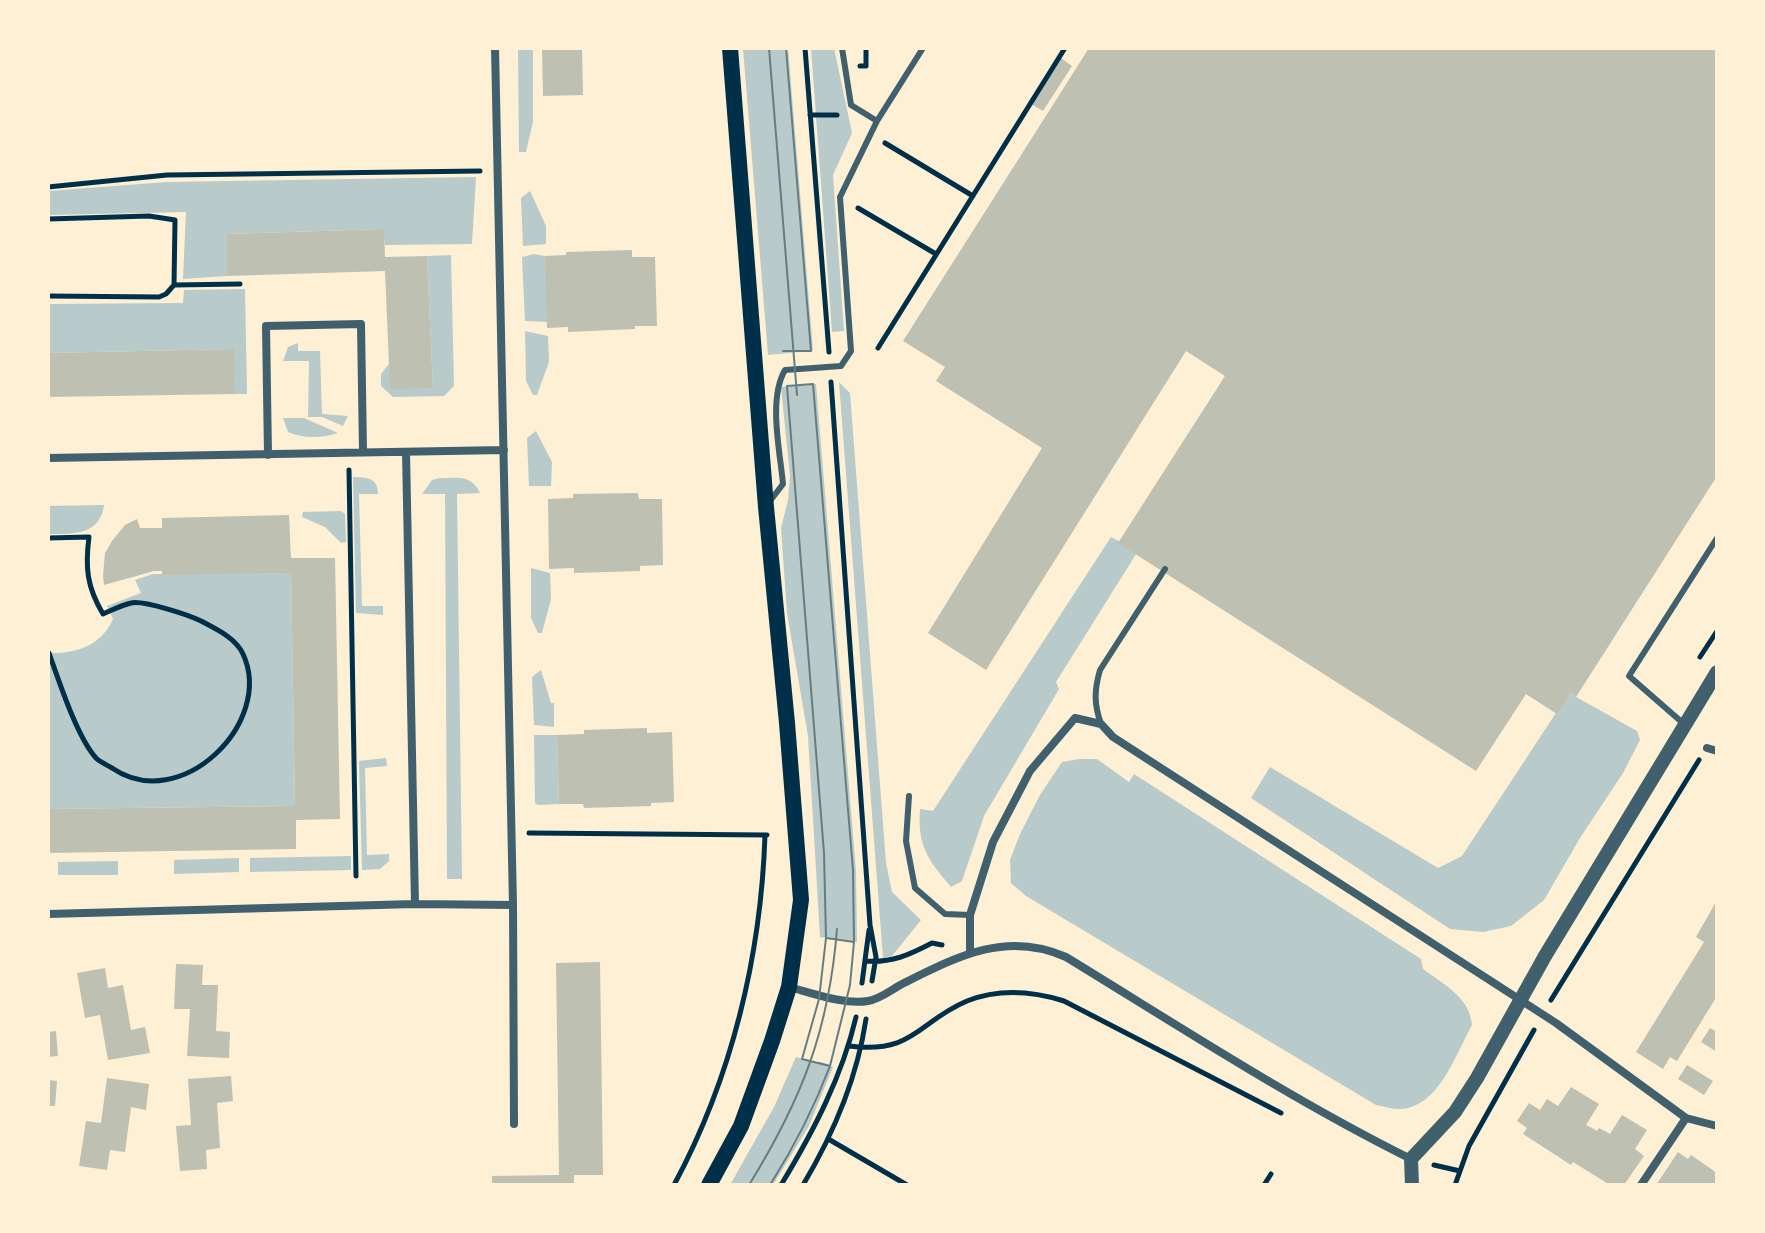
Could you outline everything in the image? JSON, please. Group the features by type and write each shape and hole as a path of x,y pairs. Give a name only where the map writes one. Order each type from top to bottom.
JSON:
{"main road":[{"path":"709,1185 741,1126 789,987 801,900 729,48"}],"street":[{"path":"495,48 512,832 514,1124"},
{"path":"268,455 266,326 361,324 363,452"},
{"path":"48,458 504,450"},
{"path":"406,452 415,904"},
{"path":"1412,1185 1411,1159 1455,1112 1684,724 1715,681"},
{"path":"970,952 970,915 993,842 1030,771 1075,718 1101,724 1113,737 1520,999 1686,1118 1717,1126"},
{"path":"1707,748 1717,751"},
{"path":"48,914 415,904 513,905"},
{"path":"789,987 864,1001 970,952 1012,944 1047,948 1370,1139 1411,1159"},
{"path":"1641,1185 1686,1118"}],"lane":[{"path":"842,48 851,105 877,121"},
{"path":"766,507 783,484 775,398 777,383 785,370 841,366 851,351 840,197 870,133 923,48"},
{"path":"1684,724 1629,676 1717,538"},
{"path":"1101,724 1095,707 1094,688 1100,670 1165,569"},
{"path":"909,796 906,841 915,888 945,914 970,915"}],"path":[{"path":"781,1185 812,1133 849,1046 876,957 870,925 805,48"},
{"path":"878,348 1065,48"},
{"path":"870,133 973,196"},
{"path":"48,187 167,175 497,170"},
{"path":"840,197 936,254"},
{"path":"48,219 149,216 175,220 174,285 166,294 159,297 48,296"},
{"path":"174,285 240,284"},
{"path":"349,453 356,876"},
{"path":"48,538 89,537 85,563 93,596 103,614 134,602 194,617 223,632 242,652 249,675 248,700 238,725 207,763 162,783 142,781 122,775 96,758 73,718 49,653"},
{"path":"1455,1185 1469,1146 1542,1015 1707,748"},
{"path":"512,832 756,835"},
{"path":"674,1185 695,1147 750,980 764,873 765,835"},
{"path":"803,1185 830,1140 861,1047 870,925"},
{"path":"849,1046 893,1046 966,1002 1013,991 1040,993 1064,1001 1289,1117"},
{"path":"830,1140 907,1185"},
{"path":"1264,1185 1271,1174"}],"shaded area":[{"path":"533,48 533,122 526,152 519,152 518,49"},
{"path":"743,48 788,48 811,351 768,355"},
{"path":"811,48 834,48 852,133 833,175 844,331 832,332"},
{"path":"476,177 472,244 385,245 383,229 227,234 227,276 183,279 186,212 48,215 48,191 167,182"},
{"path":"530,191 546,226 546,244 523,246 521,198"},
{"path":"534,254 545,256 548,322 525,321 522,257"},
{"path":"451,255 454,386 444,396 393,397 381,386 381,374 389,364 433,388 427,256"},
{"path":"245,289 247,394 235,394 233,349 48,353 48,304 183,303 184,290"},
{"path":"525,331 548,336 549,362 537,395 533,395 526,381"},
{"path":"298,343 298,351 320,351 322,414 348,416 343,426 322,417 308,417 309,361 283,361 288,347"},
{"path":"839,382 850,393 886,863 892,892 921,920 892,956 883,958"},
{"path":"816,384 856,871 857,942 820,937 808,736 787,613 781,528 790,476 781,387"},
{"path":"283,418 304,418 338,433 300,436 288,432"},
{"path":"536,431 552,462 551,486 529,486 527,438"},
{"path":"353,477 371,480 378,489 378,494 359,494 362,606 383,606 383,615 356,613"},
{"path":"432,480 468,480 480,493 457,494 462,879 447,879 445,494 422,494"},
{"path":"104,505 97,523 91,528 75,533 48,534 48,506"},
{"path":"341,511 345,514 346,542 341,543 325,527 302,517 303,512"},
{"path":"1111,537 1138,551 1056,682 1059,689 984,816 962,881 951,887 922,842 920,809 933,811"},
{"path":"531,568 550,573 551,599 542,633 538,633 531,618"},
{"path":"291,573 295,806 48,809 48,653 78,650 95,642 113,619 107,606 141,593 135,580 153,574"},
{"path":"541,670 551,703 554,703 554,727 534,725 532,677"},
{"path":"1569,693 1637,731 1640,740 1623,773 1544,900 1511,926 1483,932 1450,929 1251,798 1270,767 1438,868 1462,856"},
{"path":"534,735 557,735 559,804 535,803"},
{"path":"386,758 387,766 365,768 367,855 389,854 389,861 380,869 362,870 359,761"},
{"path":"1097,759 1129,782 1134,774 1421,959 1423,969 1461,999 1472,1025 1447,1074 1430,1095 1404,1109 1376,1105 1026,896 1011,883 1010,860 1040,795 1062,762"},
{"path":"351,856 351,870 250,872 250,858"},
{"path":"239,858 239,872 174,874 174,860"},
{"path":"118,861 118,875 58,875 58,862"},
{"path":"796,1057 833,1067 809,1126 773,1185 730,1185 774,1107"}],"building":[{"path":"542,48 582,48 583,95 543,96"},
{"path":"1089,48 1717,48 1717,476 1576,697 1570,693 1557,714 1526,694 1476,771 1118,543 1225,376 1186,351 986,670 928,633 1042,448 936,381 945,367 903,341"},
{"path":"1061,58 1072,66 1043,111 1031,104"},
{"path":"384,229 385,257 427,256 433,388 390,389 385,271 227,276 227,234"},
{"path":"632,250 632,257 655,257 657,326 568,332 568,327 547,328 545,256 566,255 566,252"},
{"path":"234,349 235,394 48,397 48,353"},
{"path":"638,493 639,499 662,499 663,565 640,566 640,571 574,573 574,568 549,569 548,499 573,498 573,494"},
{"path":"289,515 291,558 335,558 340,819 296,820 296,849 48,853 48,809 295,806 291,573 162,575 162,571 154,571 104,585 103,576 105,553 112,541 125,525 137,519 140,528 162,528 162,518"},
{"path":"647,728 647,733 672,732 674,802 651,803 651,806 584,808 583,804 559,804 557,735 584,734 584,730"},
{"path":"1717,900 1717,996 1677,1061 1670,1057 1663,1069 1636,1052 1704,942 1696,937"},
{"path":"600,962 603,1175 574,1175 574,1185 492,1185 492,1176 559,1175 556,963"},
{"path":"176,964 203,965 202,985 218,985 216,1031 230,1032 229,1058 187,1056 190,1009 174,1009"},
{"path":"105,968 108,988 123,985 131,1030 145,1027 150,1053 108,1060 100,1015 85,1018 77,973"},
{"path":"1710,1028 1717,1032 1717,1052 1701,1042"},
{"path":"56,1031 58,1056 48,1057 48,1032"},
{"path":"1687,1065 1713,1081 1704,1095 1678,1079"},
{"path":"231,1076 233,1101 217,1103 220,1148 206,1150 207,1169 180,1171 176,1126 191,1125 188,1079"},
{"path":"107,1078 149,1084 146,1110 131,1107 125,1152 110,1150 107,1170 79,1166 86,1121 101,1123"},
{"path":"48,1080 57,1081 55,1106 48,1106"},
{"path":"1571,1087 1599,1104 1586,1125 1610,1134 1622,1115 1647,1130 1635,1149 1644,1156 1624,1185 1610,1185 1573,1162 1571,1165 1523,1134 1527,1128 1517,1121 1529,1103 1540,1110 1547,1099 1558,1106"},
{"path":"1678,1152 1688,1159 1691,1155 1717,1173 1717,1185 1656,1185"}],"tram line":[{"path":"769,48 797,395"},
{"path":"783,351 811,351 786,48"},
{"path":"813,384 853,870 854,942 826,938 824,853 787,386 813,384"},
{"path":"749,1185 784,1123 810,1063 827,1000 837,929"},
{"path":"826,938 854,942 850,985 830,1066 802,1059 819,999 826,938"},
{"path":"770,1185 824,1082 830,1066 819,1063"}]}
